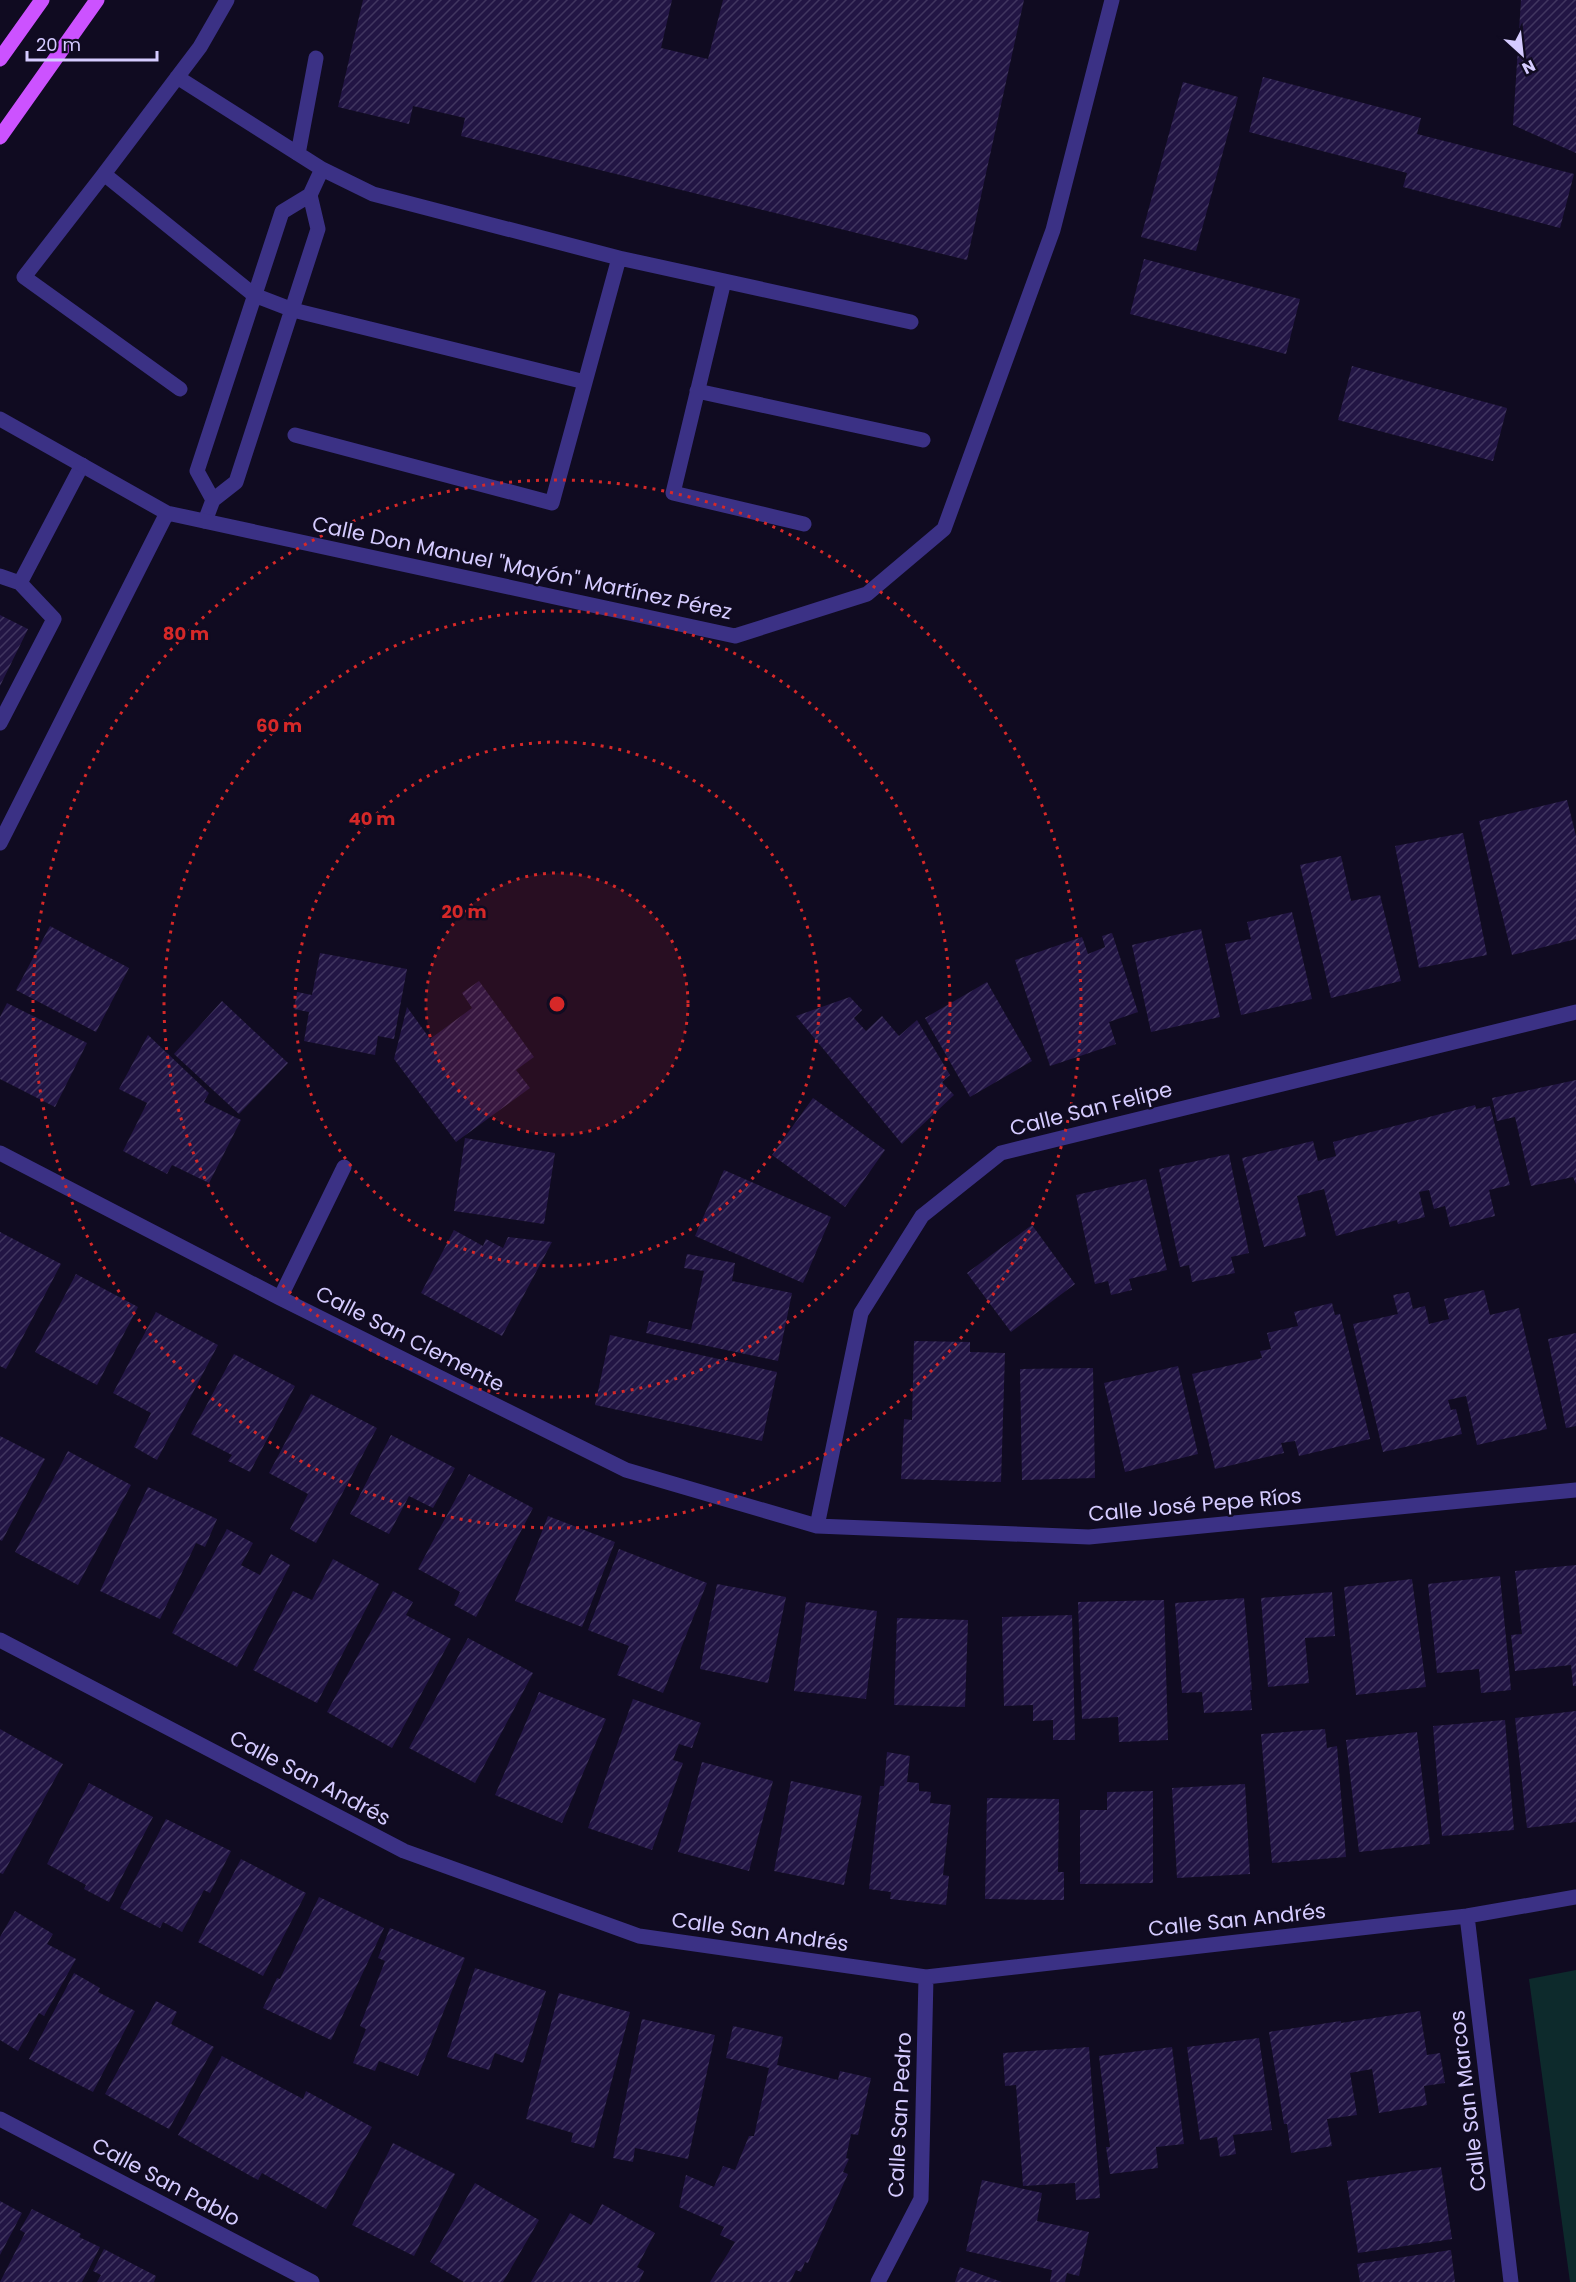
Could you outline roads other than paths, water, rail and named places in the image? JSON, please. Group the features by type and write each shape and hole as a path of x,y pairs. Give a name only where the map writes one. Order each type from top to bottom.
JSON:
{"main road":[{"path":"0,59 42,0"},
{"path":"0,137 97,0"}],"street":[{"path":"180,389 24,277 200,47 227,0"},
{"name":"Calle Don Manuel \"Mayón\" Martínez Pérez","path":"0,419 167,513 735,636 867,594 944,528 1053,230 1112,0"},
{"path":"298,154 316,58"},
{"path":"177,77 322,169 373,194 619,258 911,322"},
{"path":"213,500 197,471 254,295 282,212 310,195 322,169"},
{"path":"104,174 254,295 293,310 585,382"},
{"path":"205,521 213,500 236,482 293,310 318,229 310,195"},
{"path":"295,435 552,503 619,258"},
{"path":"724,281 673,493 804,524"},
{"path":"698,391 923,440"},
{"path":"20,583 82,465"},
{"path":"0,843 167,513"},
{"path":"0,576 20,583 54,619 0,723"},
{"name":"Calle San Felipe","path":"817,1526 861,1313 922,1216 1001,1153 1576,1012"},
{"name":"Calle San Clemente","path":"0,1153 280,1298 626,1470 817,1526"},
{"path":"280,1298 344,1167"},
{"name":"Calle José Pepe Ríos","path":"817,1526 1089,1538 1576,1490"},
{"name":"Calle San Andrés","path":"0,1640 404,1851 639,1936 926,1977 1467,1916 1576,1897"},
{"name":"Calle San Marcos","path":"1467,1916 1511,2282"},
{"name":"Calle San Pedro","path":"878,2282 921,2199 926,1977"},
{"name":"Calle San Pablo","path":"0,2119 312,2282"}]}
